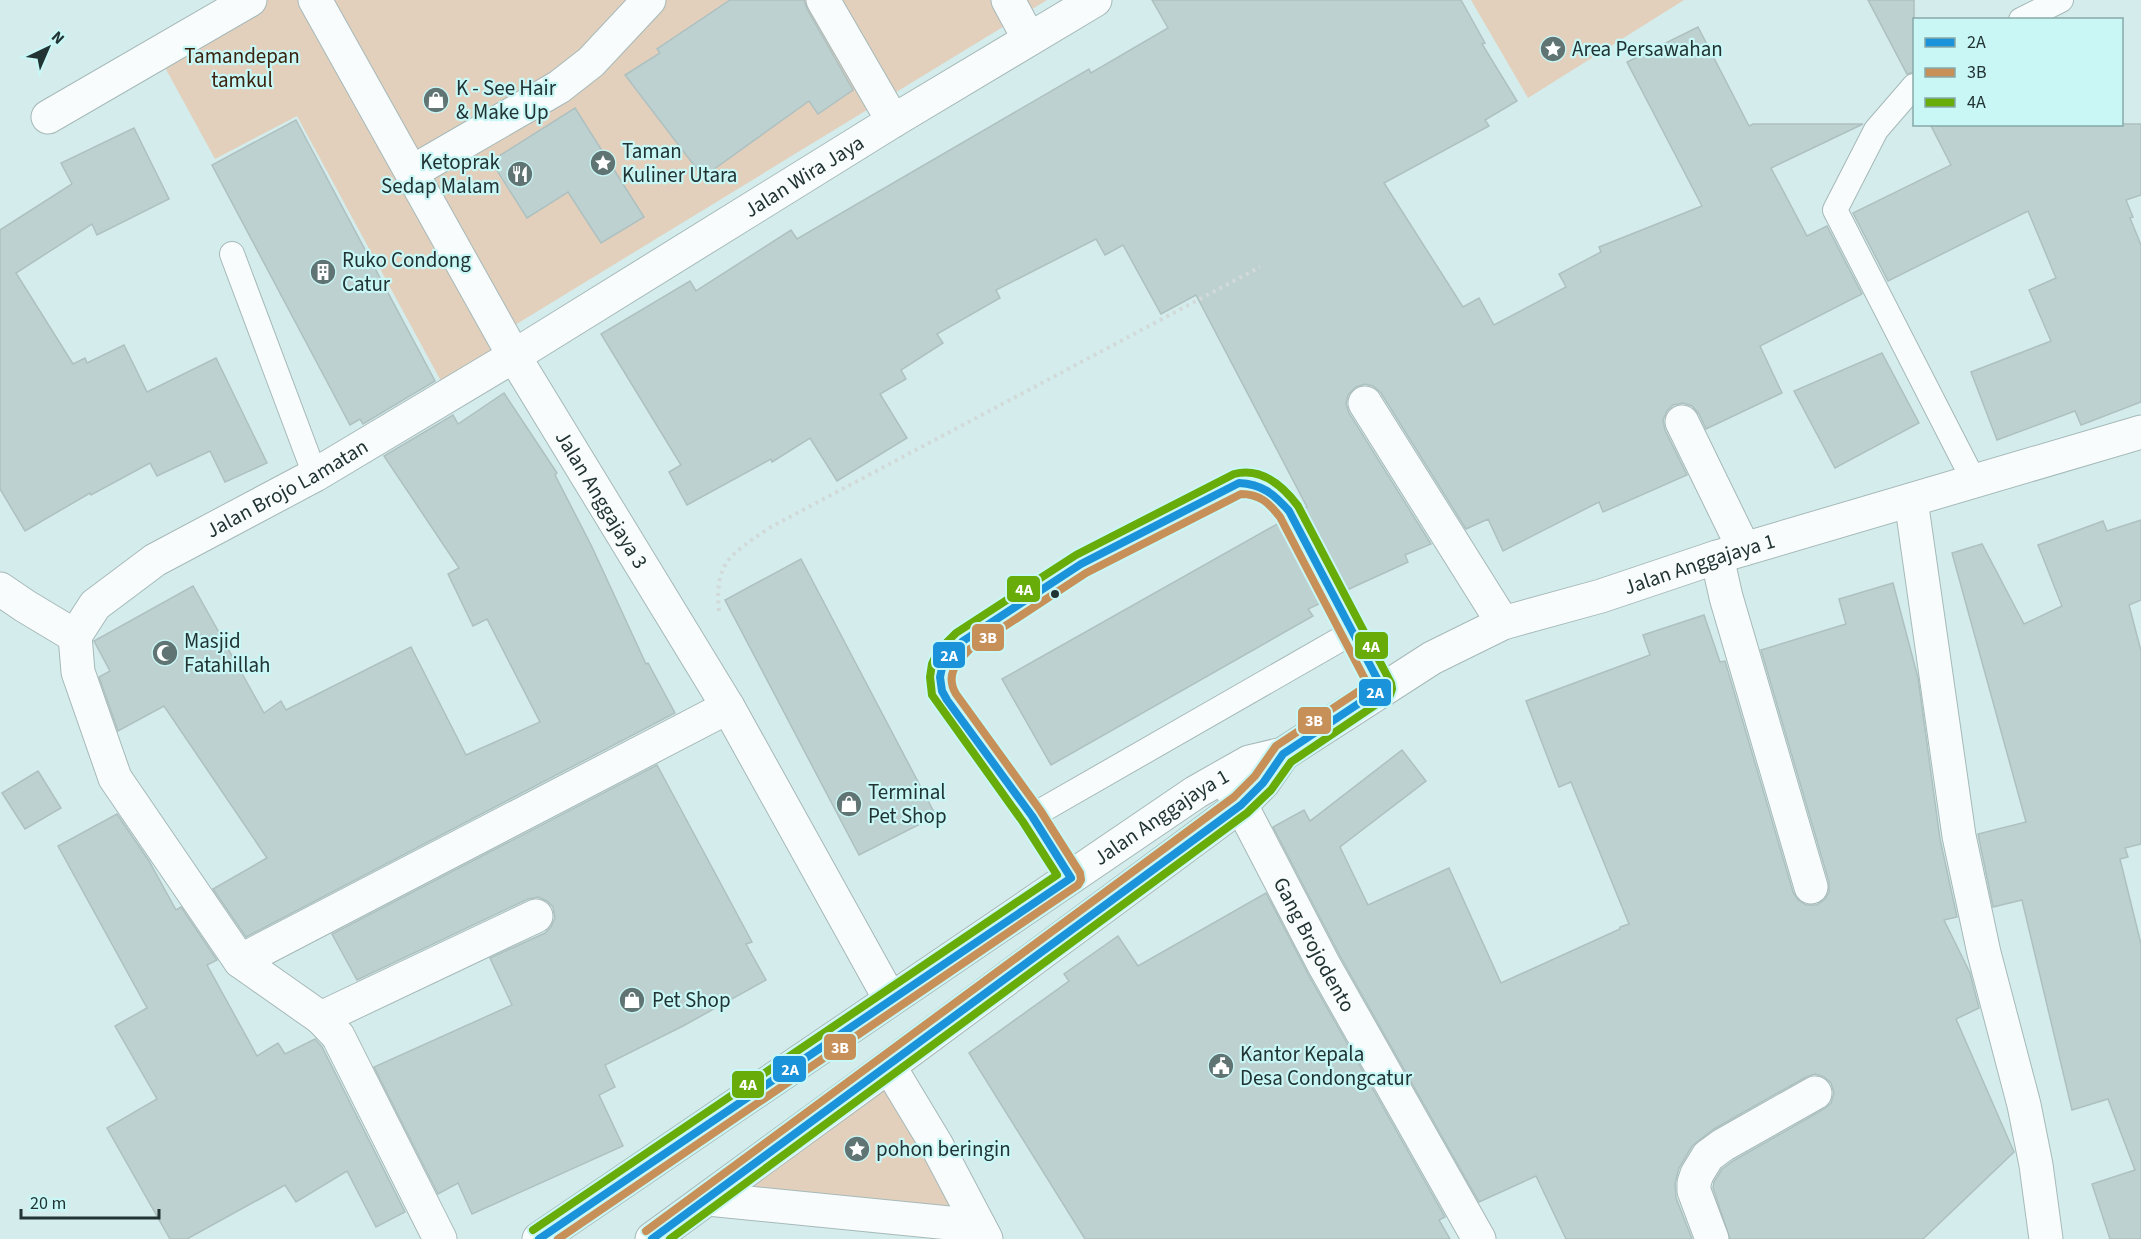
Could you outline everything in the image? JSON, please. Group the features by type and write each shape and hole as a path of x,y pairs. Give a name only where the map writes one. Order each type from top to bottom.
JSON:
{"street":[{"path":"48,117 250,0"},
{"name":"Jalan Anggajaya 3","path":"315,0 514,356 728,707 890,999"},
{"path":"411,172 559,87 591,62 649,0"},
{"path":"823,0 893,121"},
{"path":"1008,0 1029,39"},
{"name":"Jalan Wira Jaya","path":"514,356 893,121 1095,0"},
{"name":"Jalan Brojo Lamatan","path":"75,636 94,604 155,560 315,475 514,356"},
{"path":"1365,403 1503,623"},
{"path":"1682,422 1731,553 1726,597 1811,887"},
{"name":"Jalan Anggajaya 1","path":"539,1239 1222,776 1249,762 1283,754 1382,688 1432,658 1503,623 1601,596 1731,553 2141,432"},
{"path":"1911,500 1959,836 1984,953 2024,1105 2036,1165 2046,1239"},
{"path":"0,589 75,636 78,672 115,778 240,962 321,1018 338,1036 440,1239"},
{"path":"240,962 728,707"},
{"name":"Jalan Anggajaya 1","path":"652,1239 1241,805 1263,783 1283,754"},
{"name":"Gang Brojodento","path":"1222,776 1241,805 1324,965 1479,1239"},
{"path":"321,1018 536,916"},
{"path":"889,1066 936,1144 982,1232"},
{"path":"1712,1239 1694,1191 1694,1183 1701,1165 1708,1156 1723,1145 1815,1093"},
{"path":"708,1199 982,1232"}],"lane":[{"path":"2025,18 2061,0"},
{"path":"1913,87 1876,130 1835,210 1974,481"},
{"path":"232,254 315,475"},
{"path":"1071,878 1032,816 946,700 940,677 946,658 963,641 1082,564 1239,483 1253,483 1266,488 1289,511 1382,688"},
{"path":"1032,816 1353,632"}],"path":[{"path":"720,619 718,578 732,553 769,528 1260,267"}],"green space":[{"name":"Tamandepan tamkul","path":"221,0 298,0 496,349 441,381 297,116 215,159 150,40"},
{"name":"Taman Kuliner Utara","path":"333,0 1047,0 515,325"},
{"name":"Area Persawahan","path":"1471,0 1684,0 1528,98"},
{"name":"pohon beringin","path":"889,1066 979,1226 710,1198"}],"building":[{"path":"730,0 804,0 853,90 818,114 809,101 703,177 625,75 660,53 657,49"},
{"path":"1152,0 1461,0 1485,43 1482,44 1517,101 1485,120 1489,126 1384,183 1463,307 1479,298 1494,325 1566,287 1559,274 1601,252 1599,247 1702,206 1627,62 1698,27 1749,126 1753,124 1863,124 1771,168 1807,236 1827,226 1862,294 1760,346 1782,393 1706,429 1699,414 1692,406 1683,403 1673,405 1667,411 1663,420 1665,430 1687,475 1603,512 1599,502 1503,551 1488,519 1466,529 1381,393 1373,386 1365,384 1356,387 1348,395 1346,404 1349,413 1431,544 1405,555 1408,562 1347,590 1304,508 1307,507 1196,295 1161,314 1123,245 1105,255 1096,239 996,290 1000,298 937,334 943,343 901,370 906,379 880,394 907,438 837,481 810,438 772,462 771,459 687,505 669,472 681,465 601,334 690,281 696,291 791,230 797,239 1089,69 1091,73 1168,28"},
{"path":"1868,0 1914,0 1913,72 1907,74"},
{"path":"575,108 644,217 601,243 568,192 527,218 491,161"},
{"name":"Ruko Condong Catur","path":"296,120 435,381 363,424 360,419 350,425 212,165"},
{"path":"2123,124 2141,124 2141,195 2126,200 2133,217 2130,218 2141,245 2141,402 2081,425 2075,411 1997,440 1971,372 2051,341 2029,290 2056,278 2028,211 1888,281 1853,213 1951,165 1931,126 2123,126"},
{"path":"134,128 169,199 97,235 92,224 16,273 73,364 85,358 87,363 124,345 147,392 216,358 267,463 225,482 210,451 157,476 150,463 91,495 90,493 25,531 0,489 0,230 72,184 61,163"},
{"path":"1882,353 1919,423 1835,468 1794,391"},
{"path":"504,393 557,473 555,475 592,547 646,664 648,663 675,713 246,937 213,889 267,858 164,706 118,731 99,677 110,671 94,641 193,586 264,713 281,701 286,710 411,647 466,755 540,722 487,619 473,626 448,574 459,568 384,456 453,415 458,424"},
{"path":"2141,520 2141,600 2129,605 2141,651 2141,844 2125,848 2128,857 2120,859 2141,944 2141,1239 2110,1239 2092,1184 2135,1170 2108,1099 2072,1110 2022,900 1993,907 1978,834 2026,822 1952,553 1982,544 2024,624 2062,606 2038,545 2103,521 2107,531"},
{"path":"1279,523 1321,603 1308,609 1313,616 1051,765 1002,679"},
{"path":"801,559 936,816 859,855 725,600"},
{"path":"1893,583 1918,678 1940,839 1957,917 1944,920 1970,973 1979,1008 1956,1019 2014,1152 1923,1239 1730,1239 1713,1188 1714,1182 1722,1169 1733,1161 1831,1103 1834,1093 1831,1083 1815,1074 1714,1129 1692,1146 1679,1168 1675,1183 1676,1198 1692,1239 1566,1239 1536,1176 1479,1202 1340,956 1273,827 1304,810 1310,821 1402,750 1426,781 1340,847 1368,905 1449,868 1501,983 1620,929 1629,924 1571,782 1559,787 1526,701 1650,655 1643,635 1704,615 1720,662 1725,661 1793,892 1798,900 1806,905 1817,905 1825,899 1829,892 1829,882 1761,650 1846,624 1839,599"},
{"path":"657,765 752,942 746,944 766,980 683,1026 605,1065 615,1087 599,1095 623,1146 472,1214 458,1183 438,1194 374,1067 512,1005 490,958 545,933 555,918 553,907 538,897 528,899 357,980 332,934"},
{"path":"38,771 61,808 25,829 2,793"},
{"path":"117,814 149,861 176,910 181,907 217,960 207,965 257,1056 278,1043 285,1054 315,1039 322,1047 405,1212 376,1227 347,1171 296,1202 285,1185 187,1239 170,1239 107,1128 157,1099 115,1026 147,1008 58,846"},
{"name":"Kantor Kepala Desa Condongcatur","path":"1266,893 1308,974 1445,1217 1439,1220 1450,1239 1085,1239 969,1053 1069,981 1064,974 1118,936 1138,966"}],"transit line":[{"name":"4A","path":"533,1230 1057,875 1023,822 932,695 930,677 932,664 938,651 956,633 1076,555 1234,474 1253,473 1278,485 1298,506 1391,683 1390,695 1291,762 1271,790 1247,813 670,1239"},
{"name":"2A","path":"539,1239 1071,878 1032,816 947,700 942,691 940,677 946,658 963,641 1081,564 1239,483 1254,485 1273,495 1289,511 1382,688 1283,754 1263,783 1241,805 652,1239"},
{"name":"3B","path":"558,1239 1078,885 1081,880 1080,873 1040,810 956,694 952,681 954,670 960,659 970,649 1086,573 1241,494 1254,496 1268,504 1280,517 1368,685 1276,746 1255,776 1234,797 646,1231"}],"place":[{"name":"Area Persawahan","path":"1553,49"},
{"name":"K - See Hair & Make Up","path":"436,100"},
{"name":"Taman Kuliner Utara","path":"603,163"},
{"name":"Ketoprak Sedap Malam","path":"520,174"},
{"name":"Ruko Condong Catur","path":"323,272"},
{"name":"Masjid Fatahillah","path":"165,653"},
{"name":"Terminal Pet Shop","path":"849,804"},
{"name":"Pet Shop","path":"632,1000"},
{"name":"Kantor Kepala Desa Condongcatur","path":"1221,1066"},
{"name":"pohon beringin","path":"857,1149"}]}
